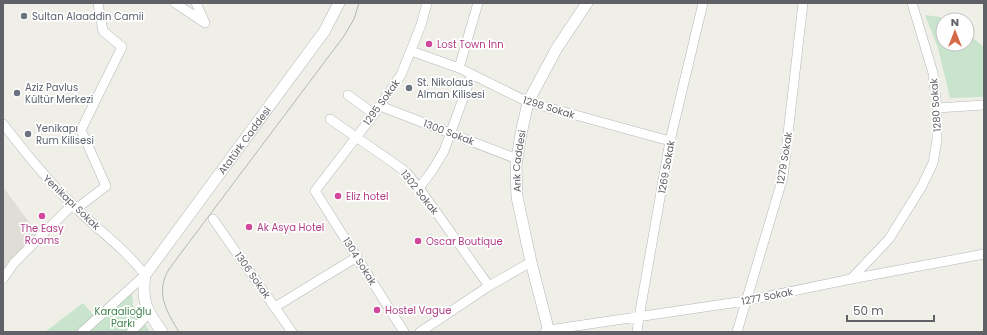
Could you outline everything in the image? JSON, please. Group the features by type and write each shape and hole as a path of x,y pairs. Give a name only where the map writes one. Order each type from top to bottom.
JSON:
{"street":[{"path":"3,279 14,263 74,207 106,186 81,130 122,47 103,31 98,3"},
{"path":"175,3 205,23 196,3"},
{"name":"Atatürk Caddesi","path":"145,275 324,32 339,3"},
{"name":"1295 Sokak","path":"315,191 380,106 401,75 421,25 427,3"},
{"path":"459,68 478,3"},
{"name":"Arık Caddesi","path":"548,331 517,197 517,159 528,102 557,48 587,3"},
{"name":"1269 Sokak","path":"637,332 670,141 702,3"},
{"name":"1279 Sokak","path":"737,332 782,177 803,3"},
{"name":"1280 Sokak","path":"851,278 889,239 922,186 933,163 937,140 937,108 933,73 912,3"},
{"name":"1298 Sokak","path":"411,51 459,68 528,102 670,141"},
{"path":"419,188 432,171 444,151 472,74"},
{"path":"348,95 374,114"},
{"path":"937,108 984,105"},
{"name":"1300 Sokak","path":"380,106 517,159"},
{"name":"1302 Sokak","path":"330,119 406,172 490,286"},
{"name":"Yenikapı Sokak","path":"3,124 38,169 74,207 135,261 145,275"},
{"name":"1304 Sokak","path":"315,191 404,332"},
{"name":"1306 Sokak","path":"213,219 276,307 292,332"},
{"name":"1277 Sokak","path":"548,331 745,301 851,278 984,254"},
{"path":"276,307 357,257"},
{"path":"420,332 490,286 531,262"},
{"path":"145,275 143,292 149,313 162,332"},
{"path":"82,332 145,275"},
{"path":"131,332 149,313"}],"shaded area":[{"path":"3,187 37,233 3,274"}],"green space":[{"path":"925,15 935,16 935,40"},
{"path":"975,40 984,47 984,97 950,98 939,52 975,52"},
{"name":"Karaalioğlu Parkı","path":"130,290 132,293 133,305 150,332 45,332 83,303 96,318"}],"tram line":[{"path":"179,332 166,309 164,301 163,286 169,269 344,36 354,19 359,3"}],"place":[{"name":"Sultan Alaaddin Camii","path":"24,16"},
{"name":"Lost Town Inn","path":"429,44"},
{"name":"St. Nikolaus Alman Kilisesi","path":"409,88"},
{"name":"Aziz Pavlus Kültür Merkezi","path":"17,93"},
{"name":"Yenikapı Rum Kilisesi","path":"28,134"},
{"name":"Eliz hotel","path":"338,196"},
{"name":"The Easy Rooms","path":"42,216"},
{"name":"Ak Asya Hotel","path":"249,227"},
{"name":"Oscar Boutique","path":"418,241"},
{"name":"Hostel Vague","path":"377,310"}]}
